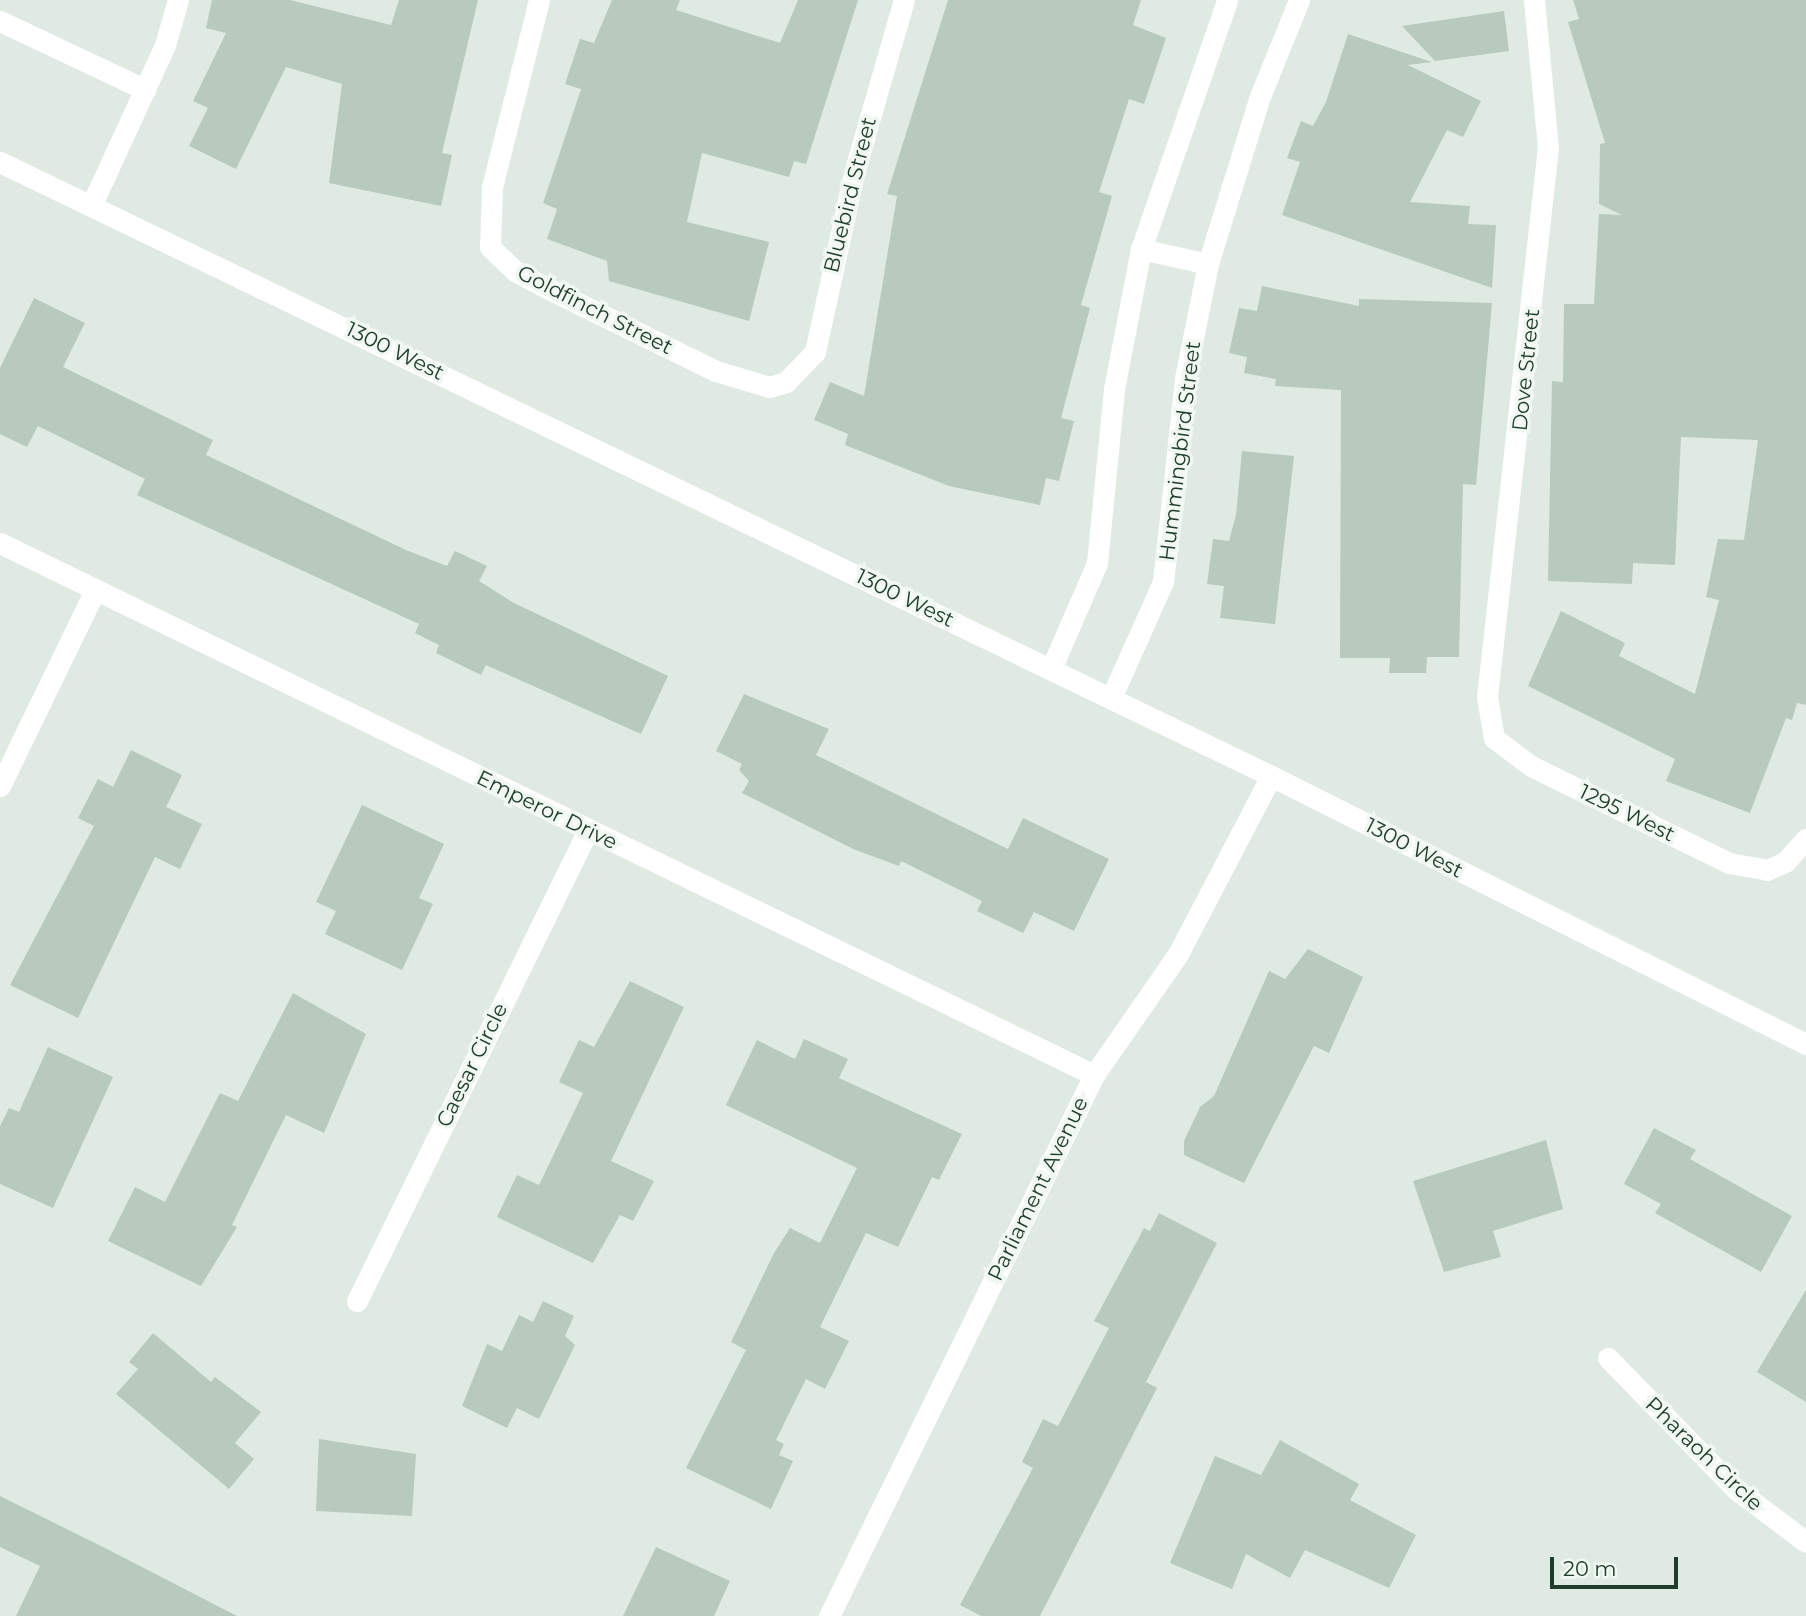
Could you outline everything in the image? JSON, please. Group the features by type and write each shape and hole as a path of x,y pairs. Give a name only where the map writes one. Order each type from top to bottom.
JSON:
{"street":[{"path":"92,204 146,90 178,0"},
{"name":"Goldfinch Street","path":"539,0 492,187 490,247 515,271 716,371 749,386 786,382"},
{"name":"Bluebird Street","path":"786,382 815,352 854,173 904,0"},
{"path":"1051,669 1097,563 1114,389 1141,249 1227,0"},
{"name":"Hummingbird Street","path":"1111,698 1170,554 1184,390 1208,264 1259,99 1299,0"},
{"name":"Dove Street","path":"1494,738 1488,697 1548,147 1534,0"},
{"path":"0,21 146,90"},
{"name":"1300 West","path":"0,162 92,204 1271,776 1806,1044"},
{"path":"1141,249 1208,264"},
{"name":"Emperor Drive","path":"0,543 1094,1075"},
{"path":"0,786 95,590"},
{"name":"1295 West","path":"1494,738 1531,766 1729,863 1767,870 1785,862 1806,839"},
{"name":"Parliament Avenue","path":"829,1616 1094,1075 1178,954 1271,776"},
{"name":"Caesar Circle","path":"357,1300 588,830"},
{"name":"Pharaoh Circle","path":"1608,1358 1737,1490 1806,1542"}],"building":[{"path":"212,0 290,0 391,25 399,0 478,0 442,153 452,155 441,206 329,183 342,84 286,67 236,169 189,146 208,108 193,101 226,33 206,28"},
{"path":"612,0 680,0 676,10 780,43 798,0 858,0 806,164 794,161 789,177 702,153 687,222 769,242 749,321 609,281 607,261 547,239 557,209 543,203 581,89 565,84 580,39 594,43"},
{"path":"948,0 1141,0 1133,25 1166,38 1144,104 1129,99 1099,192 1112,196 1081,305 1090,308 1061,418 1074,421 1059,481 1046,478 1040,505 949,486 845,445 848,434 814,420 830,382 864,396 897,196 887,194"},
{"path":"1573,0 1806,0 1806,705 1797,703 1792,720 1786,718 1750,813 1666,781 1675,759 1528,686 1561,611 1625,643 1619,656 1695,694 1719,600 1706,597 1718,539 1744,540 1758,440 1681,437 1675,565 1633,563 1632,584 1548,581 1552,381 1563,382 1564,304 1594,304 1599,214 1622,215 1599,204 1600,144 1605,143 1568,22 1579,19"},
{"path":"1504,11 1509,51 1435,61 1402,26"},
{"path":"1348,34 1432,62 1408,65 1481,101 1463,137 1447,130 1410,202 1470,206 1468,224 1496,225 1492,288 1282,215 1300,162 1287,158 1301,121 1313,126 1326,102"},
{"path":"1262,286 1359,306 1359,299 1492,303 1476,485 1463,484 1459,657 1427,657 1426,673 1389,673 1390,658 1340,658 1341,390 1275,386 1276,379 1244,373 1247,357 1229,353 1239,308 1257,311"},
{"path":"34,298 85,323 63,367 213,440 206,455 406,550 447,566 455,551 487,566 479,581 514,603 668,676 641,734 486,665 481,675 436,653 439,645 415,633 419,624 137,495 145,479 38,426 27,447 0,434 0,368"},
{"path":"1242,451 1294,456 1275,624 1220,618 1224,586 1207,584 1213,539 1229,541 1236,515"},
{"path":"744,694 829,729 816,755 1008,849 1023,818 1109,859 1074,931 1034,912 1023,933 977,911 982,901 901,861 899,866 853,849 742,793 749,781 739,770 742,764 716,751"},
{"path":"131,750 182,775 166,807 202,824 180,869 155,857 78,1018 10,985 94,826 78,818 98,779 113,787"},
{"path":"362,805 444,844 419,898 433,904 402,970 325,934 336,911 316,902"},
{"path":"1308,949 1363,977 1329,1053 1314,1046 1244,1183 1184,1155 1184,1141 1200,1107 1214,1096 1269,971 1285,979"},
{"path":"630,981 684,1007 611,1161 654,1181 633,1221 620,1215 593,1263 497,1217 517,1175 539,1185 583,1093 559,1082 579,1040 594,1047"},
{"path":"293,993 366,1034 324,1133 286,1115 232,1225 237,1227 201,1286 108,1241 135,1187 165,1202 220,1093 238,1101"},
{"path":"804,1039 848,1059 839,1078 962,1134 939,1180 932,1177 898,1247 866,1233 820,1327 849,1341 825,1389 806,1379 776,1440 784,1444 779,1455 793,1461 771,1509 686,1468 746,1350 731,1342 774,1253 790,1228 820,1243 857,1168 726,1105 757,1040 795,1059"},
{"path":"48,1047 113,1077 53,1208 0,1184 0,1126 9,1108 19,1112"},
{"path":"1654,1128 1696,1150 1690,1159 1792,1216 1761,1272 1655,1213 1661,1204 1624,1184"},
{"path":"1546,1140 1563,1209 1493,1231 1501,1257 1444,1272 1413,1181"},
{"path":"1159,1213 1217,1243 1146,1382 1157,1388 1040,1616 981,1616 960,1605 1033,1468 1022,1462 1043,1419 1058,1426 1109,1328 1094,1321 1144,1228 1150,1231"},
{"path":"1806,1290 1806,1402 1757,1372"},
{"path":"543,1301 574,1316 565,1336 575,1345 539,1419 517,1408 507,1428 462,1406 487,1344 502,1351 519,1315 533,1322"},
{"path":"153,1333 211,1382 215,1377 261,1412 235,1443 254,1459 229,1489 116,1394 138,1369 129,1362"},
{"path":"319,1439 416,1454 412,1516 316,1511"},
{"path":"1280,1440 1359,1484 1350,1500 1416,1535 1389,1588 1305,1550 1290,1578 1246,1554 1232,1589 1170,1563 1215,1456 1261,1475"},
{"path":"0,1496 237,1616 16,1616 40,1566 0,1547"},
{"path":"656,1547 730,1581 714,1616 623,1616"}]}
